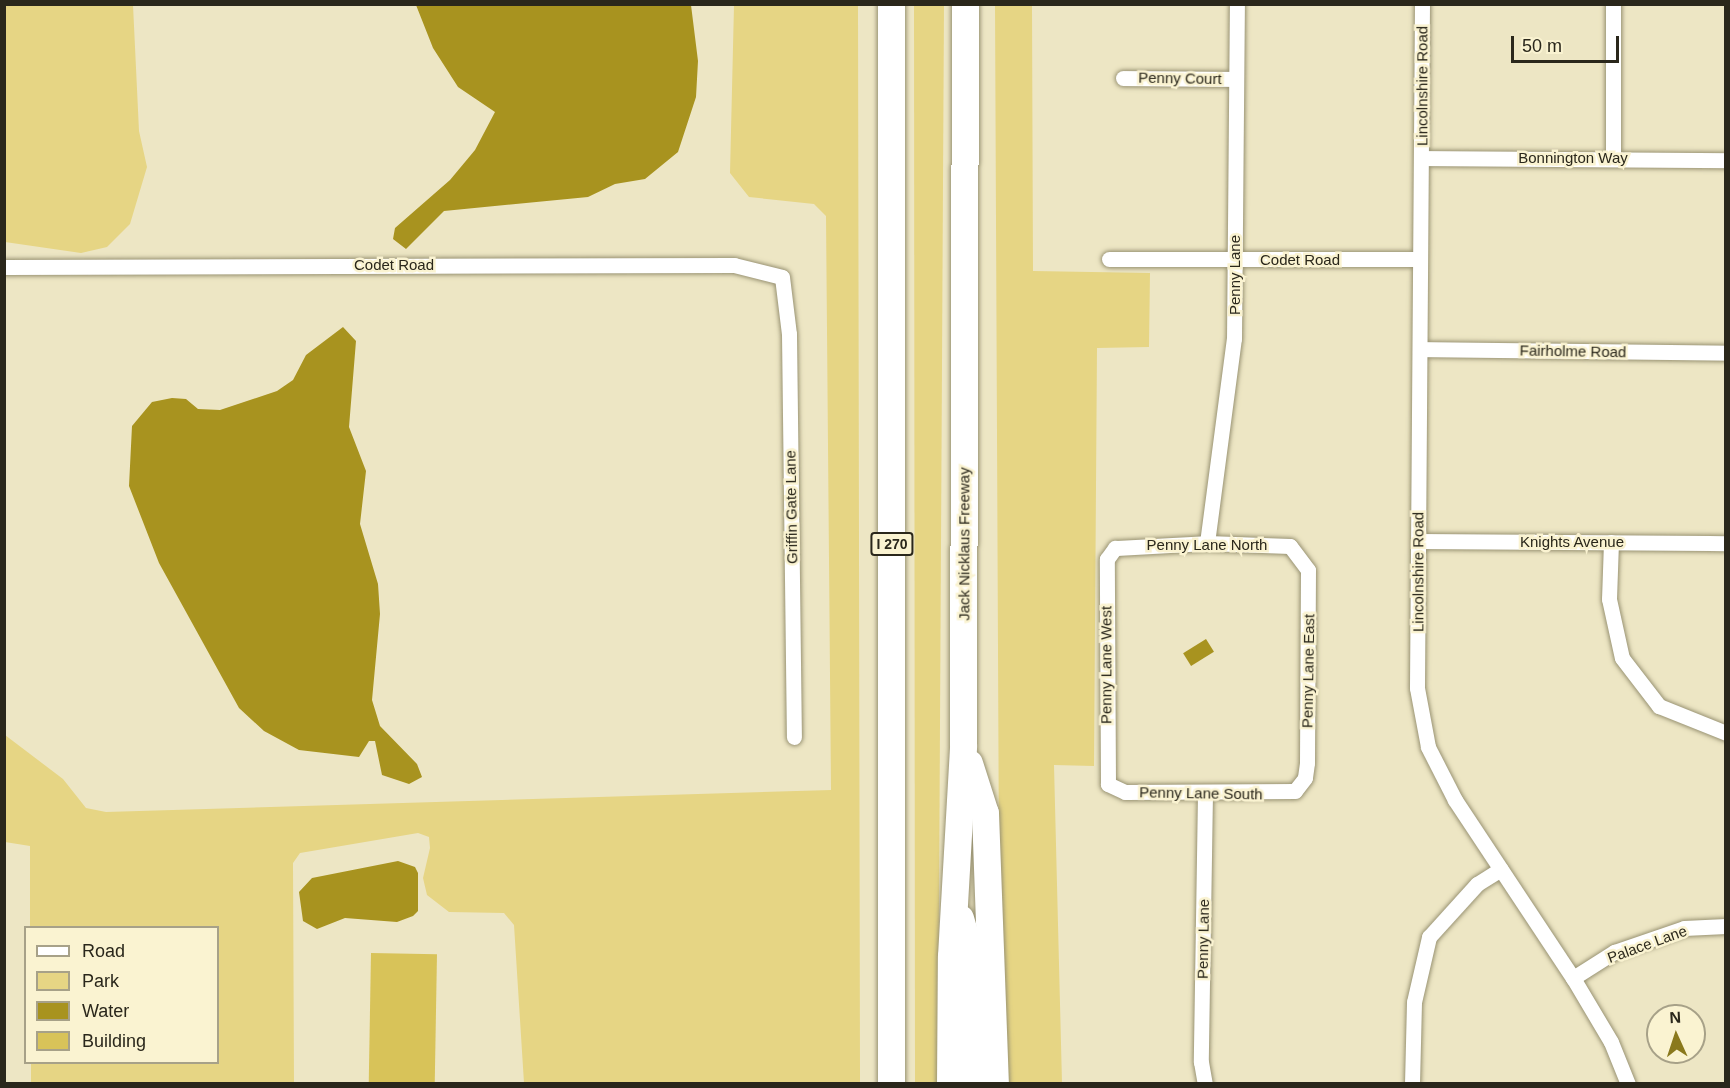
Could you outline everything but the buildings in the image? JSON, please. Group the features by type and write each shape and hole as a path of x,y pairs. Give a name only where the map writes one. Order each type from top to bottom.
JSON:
{"highway":[{"name":"I 270","path":"891,4 891,1083"},
{"name":"Jack Nicklaus Freeway","path":"950,1083 951,956 957,906 963,745 965,4"},
{"path":"963,745 984,813 995,1083"},
{"path":"957,906 973,963 975,1083"}],"street":[{"name":"Penny Lane","path":"1207,543 1234,339 1237,4"},
{"name":"Lincolnshire Road","path":"1422,4 1417,688 1428,747 1455,800 1573,978 1611,1042 1628,1083"},
{"path":"1612,158 1613,4"},
{"name":"Penny Court","path":"1124,78 1236,79"},
{"name":"Bonnington Way","path":"1421,158 1725,160"},
{"name":"Codet Road","path":"1109,259 1235,261 1420,259"},
{"name":"Codet Road","path":"4,267 734,265 782,277"},
{"name":"Griffin Gate Lane","path":"782,277 789,334 794,738"},
{"name":"Fairholme Road","path":"1420,349 1725,353"},
{"name":"Knights Avenue","path":"1418,541 1725,543"},
{"path":"1611,542 1609,599 1622,657 1659,706 1725,733"},
{"name":"Penny Lane North","path":"1115,548 1207,543 1282,544 1297,550"},
{"name":"Penny Lane West","path":"1108,784 1106,572 1115,548"},
{"name":"Penny Lane East","path":"1295,791 1305,778 1307,763 1308,570 1297,550"},
{"name":"Penny Lane South","path":"1108,784 1125,792 1295,791"},
{"name":"Penny Lane","path":"1205,793 1201,1062 1205,1083"},
{"path":"1412,1083 1414,1002 1429,937 1477,884 1501,869"},
{"name":"Palace Lane","path":"1573,978 1614,952 1684,927 1725,926"}],"green space":[{"path":"5,4 133,5 139,131 147,167 130,224 107,247 81,253 5,242"},
{"path":"734,5 858,5 860,1083 524,1083 514,925 504,913 449,912 427,895 423,878 430,848 429,837 418,833 300,853 293,863 294,1083 31,1083 31,1064 219,1064 219,926 30,926 30,846 5,842 5,735 63,779 86,808 106,812 831,790 826,216 814,204 749,197 730,173"},
{"path":"914,5 944,5 938,1084 915,1083"},
{"path":"995,5 1032,5 1033,271 1150,273 1149,347 1097,348 1094,766 1054,765 1062,1083 1000,1083"}],"water":[{"path":"416,5 691,5 698,61 696,97 678,152 645,179 615,184 588,197 444,211 406,249 393,239 395,228 450,180 475,150 495,112 458,87 433,48"},
{"path":"343,327 356,341 349,427 366,471 360,524 378,584 380,614 372,700 380,726 417,764 422,777 409,784 382,775 375,741 369,741 359,757 299,750 264,731 239,708 159,563 129,486 132,426 152,402 172,398 186,399 198,409 220,410 277,391 293,380 306,355"},
{"path":"1206,639 1214,652 1191,666 1183,653"},
{"path":"398,861 415,867 418,873 418,911 413,916 397,922 345,918 317,929 303,921 299,892 312,878"}]}
